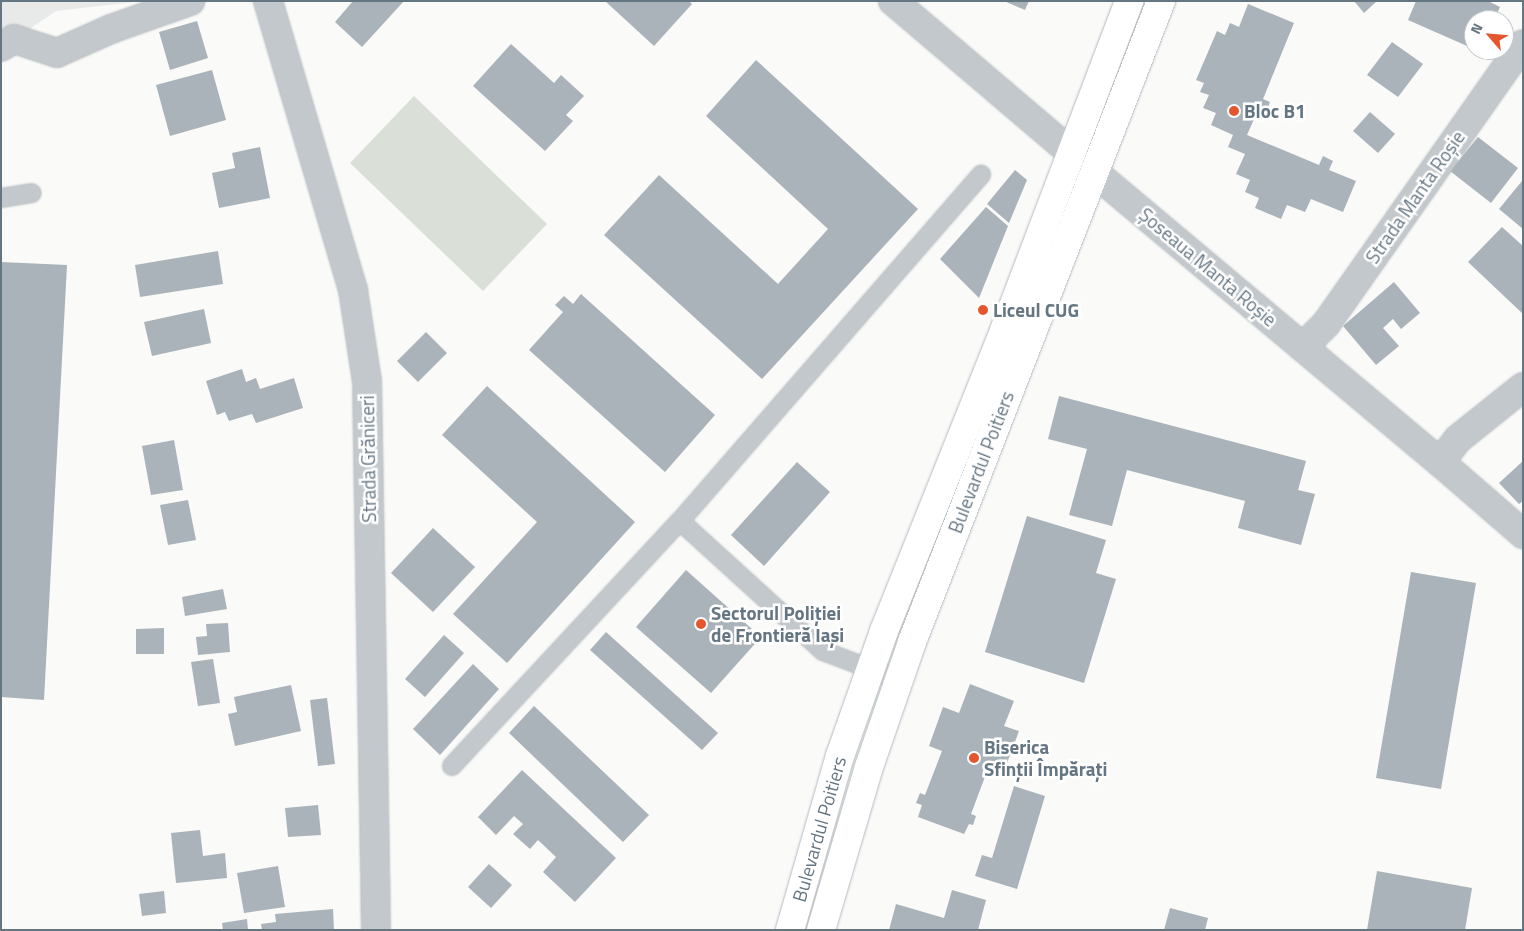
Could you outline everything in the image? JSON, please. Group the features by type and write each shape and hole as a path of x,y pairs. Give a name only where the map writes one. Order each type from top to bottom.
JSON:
{"main road":[{"name":"Bulevardul Poitiers","path":"790,930 840,756 870,669 928,517 1005,328 1128,1"},
{"name":"Bulevardul Poitiers","path":"821,930 869,767 899,680 1161,1"}],"street":[{"path":"1,47 14,39 57,53 111,29 190,1"},
{"name":"Strada Grăniceri","path":"268,1 353,290 367,381 376,930"},
{"name":"Șoseaua Manta Roșie","path":"893,1 1523,534"},
{"name":"Strada Manta Roșie","path":"1303,347 1326,324 1523,44"},
{"path":"1440,462 1458,439 1523,387"}],"lane":[{"path":"452,766 680,521 981,175"},
{"path":"1,198 32,193"},
{"path":"680,521 823,651 899,680"}],"shaded area":[{"path":"1,1 143,1 56,11 1,48"},
{"path":"414,96 547,224 483,291 350,163"}],"building":[{"path":"353,1 404,1 362,47 335,22"},
{"path":"605,1 689,1 692,4 654,46"},
{"path":"1004,1 1029,1 1025,10"},
{"path":"1354,1 1377,1 1364,13"},
{"path":"1416,1 1488,1 1500,7 1499,10 1464,10 1464,45 1408,20"},
{"name":"Bloc B1","path":"1248,4 1294,23 1263,99 1270,102 1266,113 1258,110 1247,135 1319,165 1323,156 1333,161 1329,170 1356,181 1343,212 1311,199 1305,212 1287,205 1281,219 1255,208 1259,198 1245,192 1250,180 1236,174 1245,154 1228,147 1233,135 1211,125 1216,113 1203,108 1209,95 1200,92 1204,83 1196,80 1217,31 1225,35 1230,23 1239,27"},
{"path":"197,21 208,58 170,70 159,32"},
{"path":"1392,42 1423,64 1398,97 1367,75"},
{"path":"511,44 554,83 561,75 584,96 566,115 573,121 545,151 473,86"},
{"path":"756,60 918,209 762,379 604,235 659,175 778,284 828,229 706,116"},
{"path":"212,70 226,120 170,136 156,85"},
{"path":"1370,112 1395,134 1378,153 1353,131"},
{"path":"1478,137 1518,168 1491,203 1450,171"},
{"path":"260,147 270,198 219,208 212,173 235,168 232,153"},
{"path":"1015,170 1027,180 1009,223 987,204"},
{"path":"1523,182 1523,229 1499,209"},
{"path":"986,207 1008,226 979,298 940,259"},
{"path":"1502,227 1523,246 1523,314 1468,262"},
{"path":"218,251 223,284 140,297 135,265"},
{"path":"1,262 67,265 44,700 1,697"},
{"path":"1394,282 1420,313 1401,329 1393,319 1383,328 1399,346 1376,365 1343,326"},
{"path":"581,294 715,415 665,472 529,350 563,312 555,305 564,296 573,304"},
{"path":"204,309 211,343 152,356 144,322"},
{"path":"426,332 447,353 418,382 397,361"},
{"path":"242,369 246,382 256,378 260,389 294,378 303,408 256,423 252,414 229,421 225,412 217,415 206,381"},
{"path":"487,386 635,522 507,663 453,614 537,522 442,435"},
{"path":"1059,396 1306,461 1298,490 1315,494 1301,545 1238,528 1245,501 1127,470 1112,526 1069,515 1087,449 1048,439"},
{"path":"174,440 183,490 151,495 142,446"},
{"path":"1523,461 1523,501 1519,504 1499,483"},
{"path":"797,462 830,492 764,566 731,535"},
{"path":"188,500 196,540 168,545 160,505"},
{"path":"1027,516 1106,540 1096,573 1116,579 1084,683 985,652"},
{"path":"433,528 475,567 433,612 391,573"},
{"path":"686,570 761,637 711,693 636,627"},
{"path":"1411,572 1476,583 1441,789 1376,778"},
{"path":"223,589 227,609 185,616 182,597"},
{"path":"228,623 230,652 198,655 196,637 207,636 206,624"},
{"path":"164,628 164,654 136,654 136,629"},
{"path":"606,632 718,733 702,750 590,650"},
{"path":"444,635 464,653 425,697 405,679"},
{"path":"213,659 220,703 198,706 191,662"},
{"path":"473,664 499,689 440,755 413,729"},
{"name":"Biserica Sfinții Împărați","path":"970,684 1014,701 1004,726 1019,731 1004,771 989,766 971,814 976,816 973,825 969,824 964,834 918,817 922,805 916,803 920,793 925,795 942,751 929,746 943,707 959,713"},
{"path":"291,685 301,731 235,746 228,714 237,712 234,697"},
{"path":"327,698 335,764 318,766 310,700"},
{"path":"534,706 649,815 623,842 509,733"},
{"path":"522,770 616,858 575,902 543,872 556,857 538,840 530,849 513,834 523,824 514,816 496,835 478,817"},
{"path":"1014,786 1045,796 1017,889 975,876 982,855 992,858"},
{"path":"318,805 321,835 288,837 285,808"},
{"path":"200,830 203,856 225,853 227,878 176,883 171,833"},
{"path":"489,864 512,885 491,908 468,887"},
{"path":"278,866 285,907 244,913 237,873"},
{"path":"1377,871 1472,888 1465,930 1367,930"},
{"path":"952,890 986,900 978,930 889,930 896,904 944,918"},
{"path":"164,891 166,913 142,916 139,894"},
{"path":"1170,908 1208,918 1205,930 1164,930"},
{"path":"333,909 334,930 262,930 261,924 276,922 275,914"},
{"path":"247,919 248,930 223,930 222,923"}],"place":[{"name":"Bloc B1","path":"1234,111"},
{"name":"Liceul CUG","path":"983,310"},
{"name":"Sectorul Poliției de Frontieră Iași","path":"701,624"},
{"name":"Biserica Sfinții Împărați","path":"974,758"}]}
